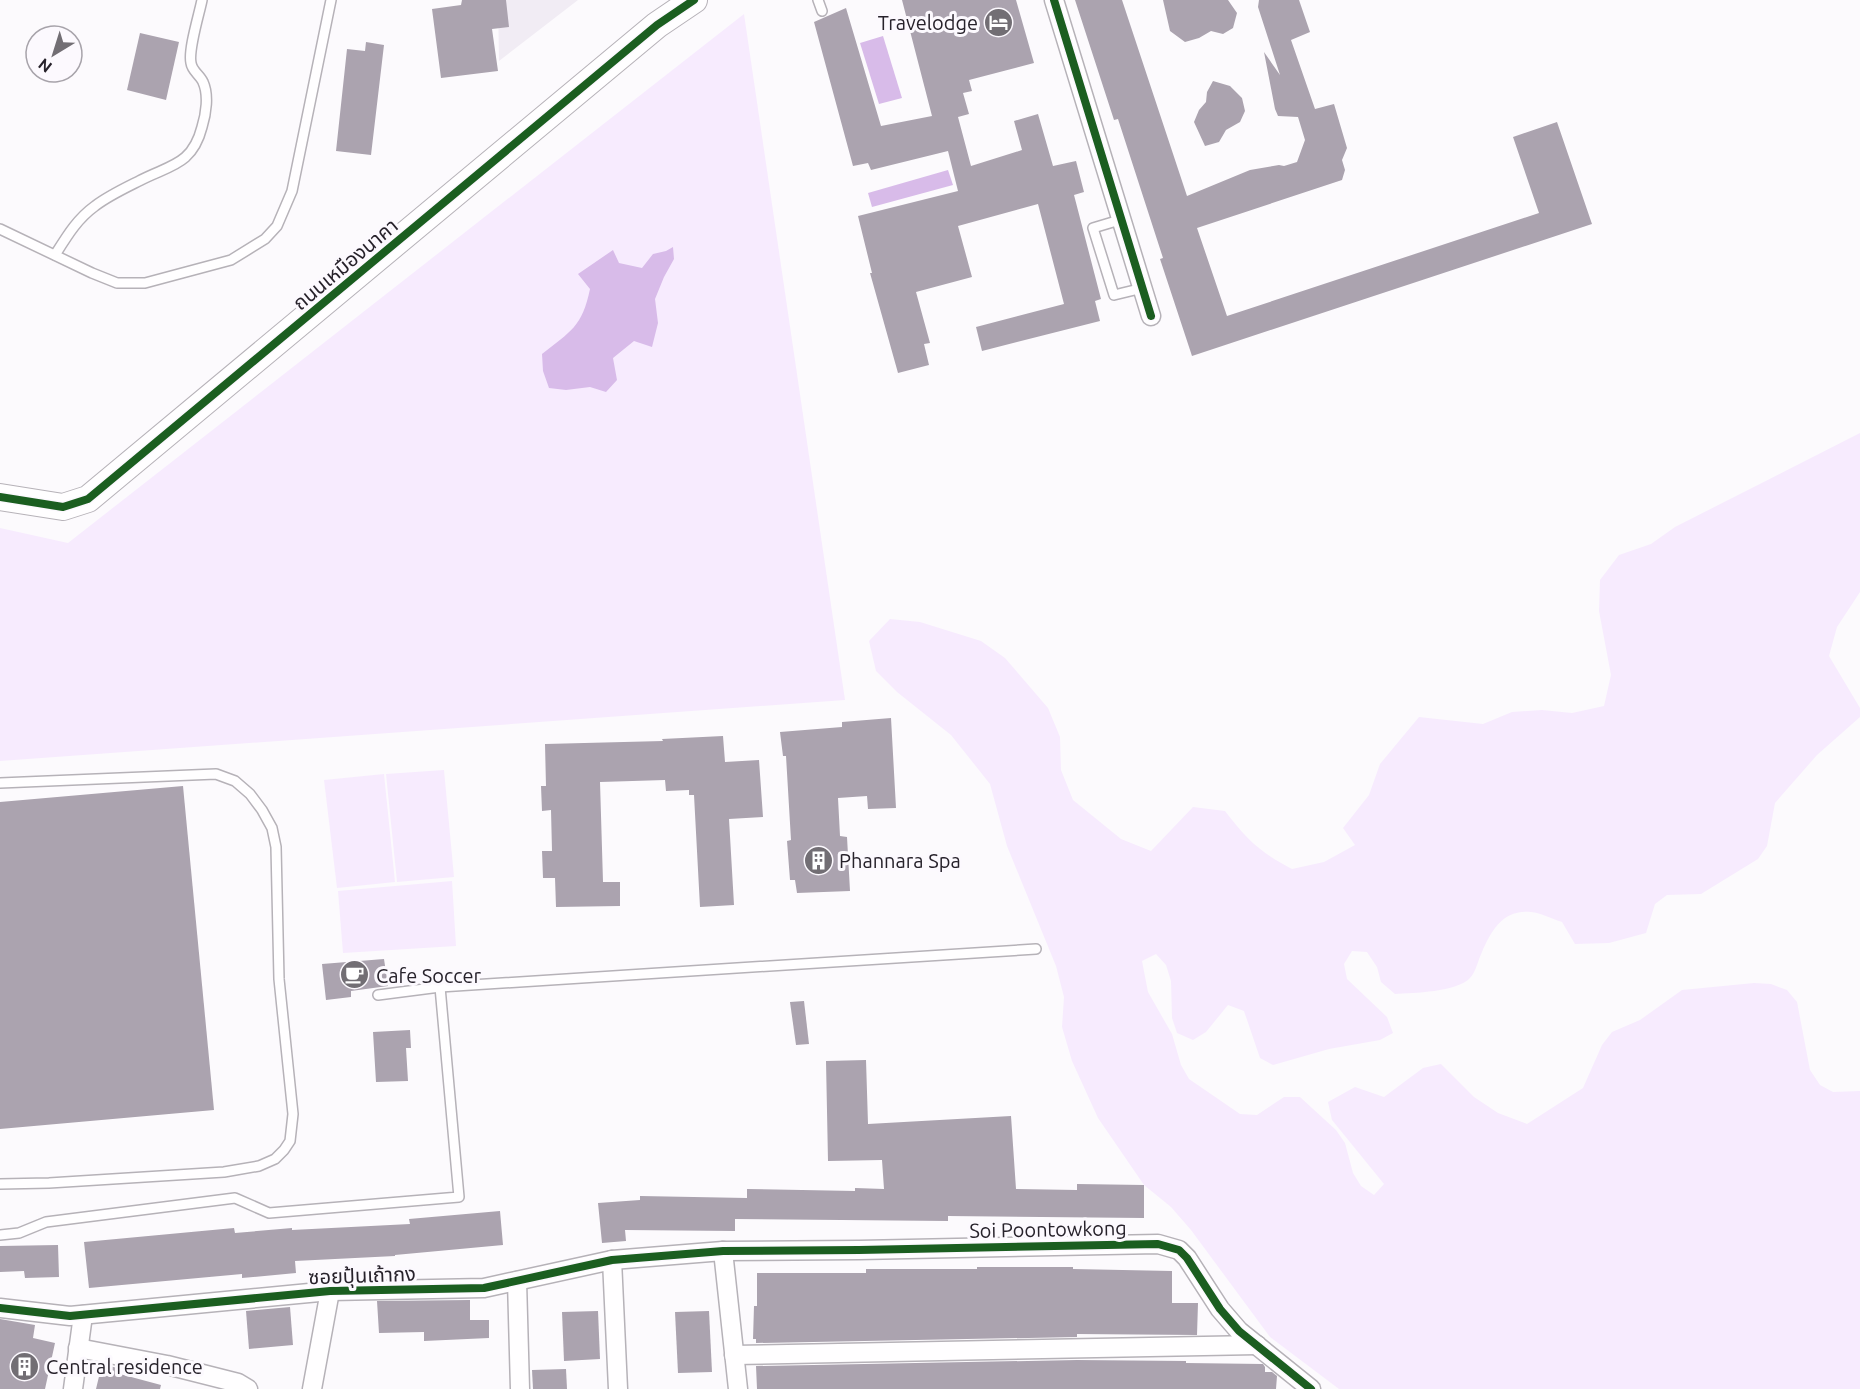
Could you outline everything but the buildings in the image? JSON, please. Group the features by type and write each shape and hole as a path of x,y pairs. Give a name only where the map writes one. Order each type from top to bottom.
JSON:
{"street":[{"name":"ถนนเหมืองนาคา","path":"0,497 63,507 88,499 657,25 694,0"},
{"path":"1054,0 1151,316"},
{"name":"Soi Poontowkong","path":"723,1251 1158,1244 1179,1250 1187,1258 1229,1321 1311,1389"},
{"path":"723,1251 738,1389"},
{"name":"ซอยปุ้นเถ้ากง","path":"0,1308 70,1316 330,1291 484,1288 612,1260 723,1251"},
{"path":"612,1260 618,1389"},
{"path":"517,1281 519,1389"},
{"path":"312,1389 330,1291"},
{"path":"73,1389 83,1315"},
{"path":"734,1355 1257,1345"},
{"path":"78,1348 188,1370 238,1383 248,1389"}],"lane":[{"path":"55,255 75,224 96,205 140,180 174,166 196,144 202,127 207,98 203,83 193,70 190,55 202,0"},
{"path":"0,229 117,283 145,283 231,260 265,239 277,226 292,191 331,0"},
{"path":"819,0 822,11"},
{"path":"1123,219 1093,228 1114,295 1143,288"},
{"path":"0,783 216,774 235,782 250,794 272,828 276,848 279,979 293,1114 290,1141 275,1159 259,1166 224,1172 0,1184"},
{"path":"378,995 440,987 1036,950"},
{"path":"0,1235 20,1233 46,1222 235,1198 269,1213 459,1197 440,987"}],"shaded area":[{"path":"498,0 578,0 499,61"},
{"path":"744,14 845,700 0,761 0,528 68,543"},
{"path":"883,36 902,98 879,104 860,43"},
{"path":"948,170 953,185 872,207 868,193"},
{"path":"673,247 674,259 655,299 658,323 652,347 634,341 613,358 617,380 606,392 590,387 566,390 549,388 543,371 542,354 574,327 587,302 590,289 578,274 613,250 619,263 642,268 653,254"},
{"path":"1860,433 1860,592 1837,627 1829,656 1860,708 1860,717 1817,755 1775,803 1767,846 1758,859 1701,894 1667,895 1655,904 1646,933 1609,943 1575,944 1562,922 1535,913 1513,914 1494,929 1470,978 1464,983 1445,989 1395,994 1381,982 1377,967 1367,952 1352,951 1344,964 1347,979 1387,1017 1393,1033 1380,1040 1329,1049 1273,1065 1260,1058 1244,1011 1228,1005 1206,1032 1193,1040 1177,1033 1172,1018 1171,981 1166,965 1156,954 1142,961 1148,992 1172,1034 1181,1065 1189,1079 1240,1114 1257,1115 1284,1097 1300,1097 1336,1130 1345,1143 1353,1173 1361,1186 1374,1195 1384,1184 1332,1120 1328,1102 1355,1087 1384,1097 1423,1068 1441,1064 1474,1097 1498,1113 1527,1124 1583,1088 1602,1045 1612,1032 1640,1020 1682,990 1754,983 1771,984 1787,990 1797,1002 1810,1070 1820,1085 1833,1092 1860,1091 1860,1389 1339,1389 1270,1337 1191,1230 1171,1207 1144,1185 1098,1118 1072,1061 1062,1027 1064,997 1056,966 1007,846 990,784 951,735 897,692 876,671 869,641 890,619 920,622 981,641 1005,658 1048,708 1060,737 1061,770 1073,800 1121,839 1151,851 1193,807 1225,811 1255,845 1292,869 1324,862 1355,845 1343,828 1369,795 1380,764 1419,717 1483,724 1512,712 1542,710 1572,713 1604,706 1611,675 1599,611 1600,580 1619,555 1651,544 1675,527"},
{"path":"444,770 454,877 397,882 386,774"},
{"path":"384,774 395,882 337,888 324,780"},
{"path":"452,881 456,946 343,953 338,891"}],"cycle path":[{"path":"0,497 63,507 88,499 657,25 694,0"},
{"path":"1054,0 1151,316"},
{"path":"0,1308 70,1316 330,1291 484,1288 612,1260 723,1251 1158,1244 1179,1250 1187,1258 1220,1309 1239,1331 1311,1389"}],"place":[{"name":"Travelodge","path":"999,22"},
{"name":"Phannara Spa","path":"818,860"},
{"name":"Cafe Soccer","path":"355,975"},
{"name":"Central residence","path":"25,1366"}]}
